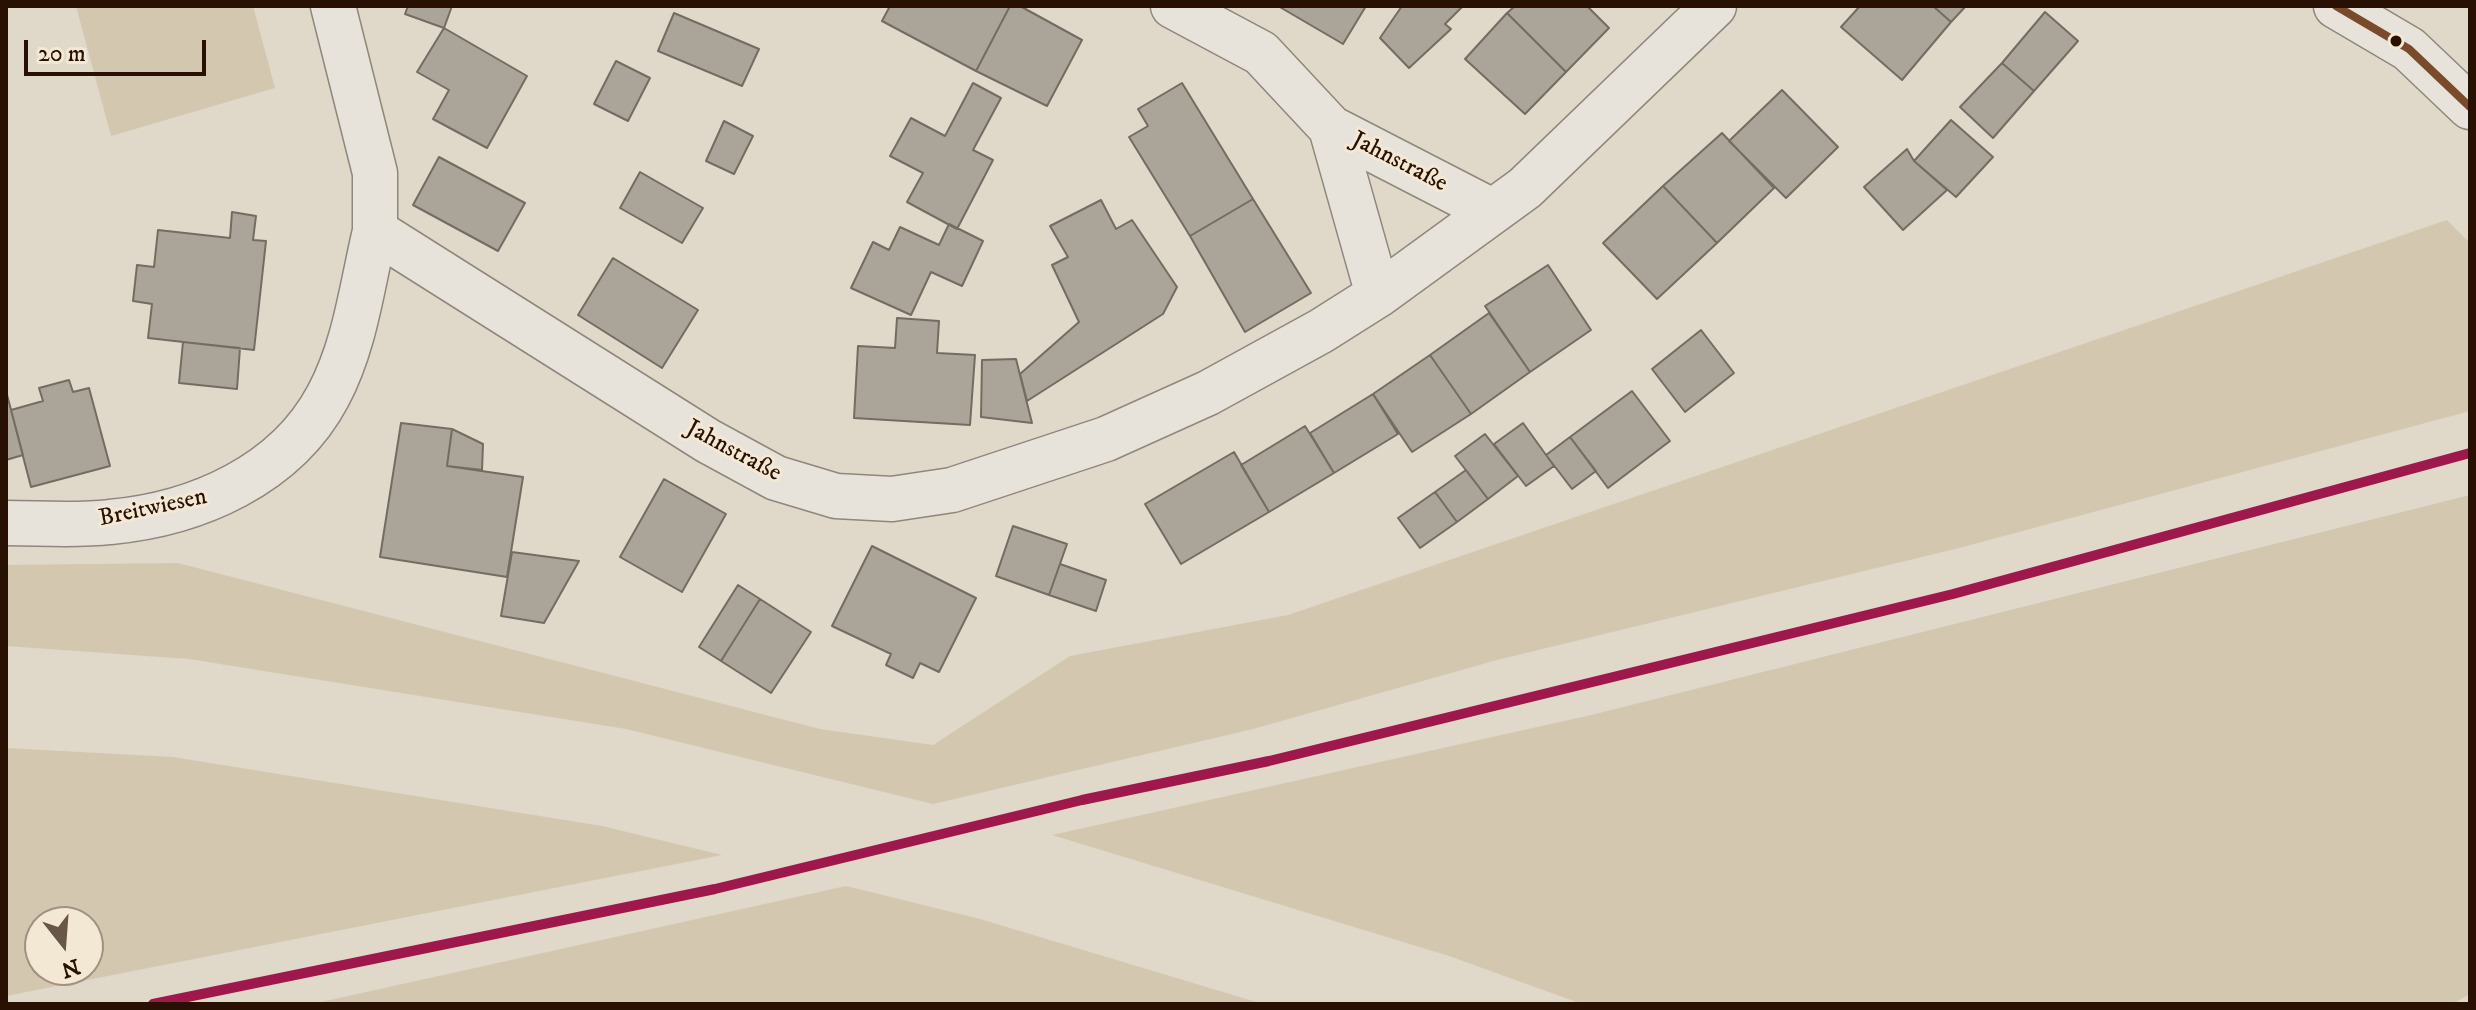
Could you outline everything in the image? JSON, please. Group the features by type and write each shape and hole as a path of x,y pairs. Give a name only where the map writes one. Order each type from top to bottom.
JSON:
{"street":[{"path":"333,6 375,173 375,231"},
{"path":"1173,6 1261,53 1331,128"},
{"name":"Jahnstraße","path":"375,231 708,441 762,471 836,496 878,498 952,490 1106,439 1208,393 1321,331 1378,295 1525,188 1714,6"},
{"path":"2336,6 2409,49 2470,107"},
{"name":"Jahnstraße","path":"1331,128 1378,295"},
{"name":"Jahnstraße","path":"1331,128 1492,211"},
{"name":"Breitwiesen","path":"6,523 111,522 178,508 228,492 269,466 305,432 329,394 349,345 375,231"}],"shaded area":[{"path":"76,6 253,6 275,88 111,136"},
{"path":"2447,220 2470,243 2470,411 1959,548 1497,660 1253,729 933,804 626,729 189,659 6,646 6,565 178,563 820,729 933,745 1070,656 1288,615"},
{"path":"2470,495 2470,994 2452,1004 1582,1004 1449,956 1052,835 1591,715"},
{"path":"6,748 173,757 602,826 722,855 104,977 104,906 24,906 24,986 57,986 6,996"},
{"path":"846,886 980,919 1263,1004 312,1004"}],"building":[{"path":"408,6 452,6 444,28 405,14"},
{"path":"890,6 1010,6 976,71 882,21"},
{"path":"1010,6 1020,6 1082,40 1047,106 976,71"},
{"path":"1278,6 1366,6 1343,44"},
{"path":"1402,6 1463,6 1445,24 1451,29 1409,68 1380,38"},
{"path":"1515,6 1587,6 1609,28 1566,72 1507,13"},
{"path":"1860,6 1933,6 1951,22 1902,80 1841,27"},
{"path":"1933,6 1966,6 1951,22"},
{"path":"2045,12 2078,41 2034,91 2002,63"},
{"path":"674,13 759,49 742,86 658,51"},
{"path":"1507,13 1566,72 1525,114 1465,59"},
{"path":"444,28 527,76 487,148 433,119 449,90 417,72"},
{"path":"616,61 650,78 628,121 594,104"},
{"path":"2002,63 2034,91 1993,138 1960,107"},
{"path":"973,83 1001,98 973,150 993,160 957,229 907,202 923,173 890,156 911,118 945,136"},
{"path":"1182,83 1253,199 1190,236 1129,137 1148,126 1138,109"},
{"path":"1782,90 1838,147 1786,198 1729,141"},
{"path":"1951,120 1993,157 1956,197 1914,161"},
{"path":"724,121 753,136 734,174 706,161"},
{"path":"1722,133 1774,188 1717,243 1663,186"},
{"path":"1907,149 1914,161 1947,190 1903,230 1864,187"},
{"path":"439,157 525,203 498,251 413,205"},
{"path":"640,172 703,208 682,243 620,208"},
{"path":"1663,186 1717,243 1657,299 1603,243"},
{"path":"1253,199 1311,293 1245,332 1190,236"},
{"path":"1101,200 1116,229 1132,220 1177,287 1163,314 1027,401 1020,374 1079,322 1052,265 1068,257 1050,226"},
{"path":"232,212 256,216 253,240 266,241 254,350 148,338 152,304 133,301 137,265 154,267 158,230 230,238"},
{"path":"949,224 983,241 962,286 931,272 911,315 851,288 873,242 889,250 900,227 939,245"},
{"path":"613,258 698,310 662,368 578,315"},
{"path":"1548,265 1591,330 1530,372 1485,306"},
{"path":"1489,313 1530,372 1471,414 1430,355"},
{"path":"897,318 939,321 937,353 975,355 970,425 854,418 858,346 895,348"},
{"path":"1701,330 1734,373 1685,412 1652,369"},
{"path":"183,342 240,348 237,389 179,383"},
{"path":"1430,355 1471,414 1412,452 1373,394"},
{"path":"1016,359 1032,423 981,417 982,360"},
{"path":"69,380 73,392 89,388 110,466 31,487 11,410 43,401 39,388"},
{"path":"6,391 23,455 6,460"},
{"path":"1632,391 1670,441 1608,488 1570,437"},
{"path":"1373,394 1398,434 1334,473 1310,433"},
{"path":"401,423 452,429 447,466 523,477 507,577 380,557"},
{"path":"1523,423 1554,466 1526,486 1494,444"},
{"path":"1305,426 1334,473 1269,512 1241,465"},
{"path":"452,429 483,444 482,470 447,466"},
{"path":"1485,434 1518,476 1488,499 1455,456"},
{"path":"1570,437 1596,471 1572,489 1546,455"},
{"path":"1234,452 1269,512 1181,564 1145,504"},
{"path":"1466,470 1488,499 1457,522 1435,492"},
{"path":"664,479 726,514 682,592 620,557"},
{"path":"1435,492 1457,522 1420,548 1398,518"},
{"path":"1013,526 1067,544 1049,595 996,576"},
{"path":"872,546 976,598 939,672 920,663 913,678 886,665 891,654 832,626"},
{"path":"512,552 579,561 544,623 501,616"},
{"path":"1060,564 1106,580 1096,611 1049,595"},
{"path":"738,585 760,599 721,661 699,647"},
{"path":"760,599 811,632 771,693 721,661"}],"transit line":[{"path":"2336,6 2409,49 2470,107"},
{"path":"153,1004 715,889 1082,800 1269,761 1953,594 2470,453"}]}
